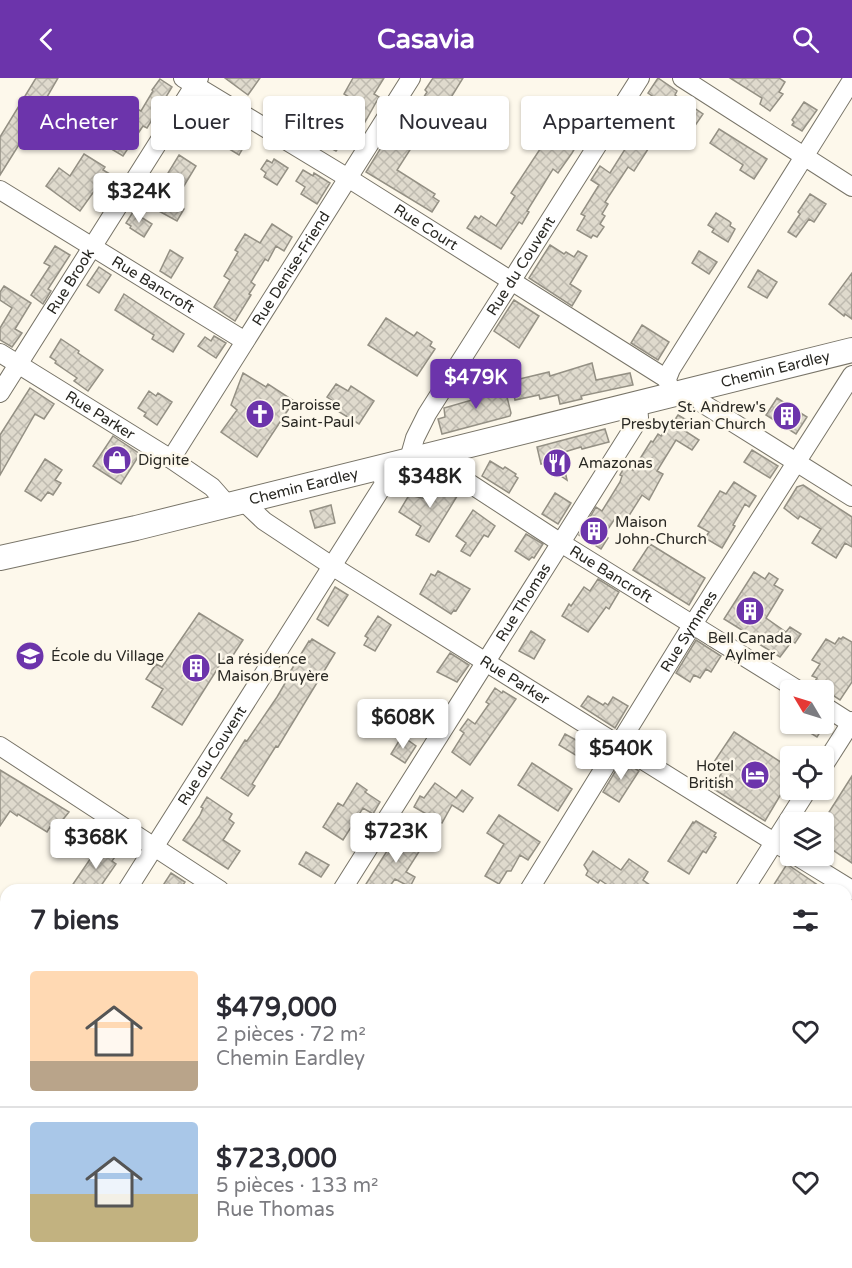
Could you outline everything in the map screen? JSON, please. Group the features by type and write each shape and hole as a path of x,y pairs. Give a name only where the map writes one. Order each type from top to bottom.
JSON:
{"main road":[{"name":"Chemin Eardley","path":"0,558 66,545 638,404 677,388 852,350"}],"street":[{"name":"Rue Denise-Friend","path":"171,459 411,78"},
{"name":"Rue du Couvent","path":"417,457 415,438 427,414 640,78"},
{"path":"682,78 852,187"},
{"name":"Rue Court","path":"192,80 852,497"},
{"name":"Rue Brook","path":"0,393 93,246 192,80"},
{"path":"677,388 804,156 852,80"},
{"name":"Rue Bancroft","path":"0,190 245,341"},
{"name":"Rue Parker","path":"0,353 171,459 332,566 780,846"},
{"name":"Rue Symmes","path":"533,884 693,624 852,375"},
{"name":"Rue Thomas","path":"346,884 639,418 638,404"},
{"name":"Rue Bancroft","path":"417,457 782,680"},
{"name":"Rue du Couvent","path":"131,884 384,484 381,468"},
{"path":"834,712 852,722 834,750"},
{"path":"0,746 211,884"},
{"path":"748,884 801,800"},
{"path":"813,866 842,884"}],"building":[{"path":"36,78 58,78 48,96 25,96"},
{"path":"225,78 260,78 248,95"},
{"path":"353,78 384,78 374,94 377,96 377,101 365,122 365,96 344,94"},
{"path":"433,78 463,78 452,96 424,96 427,92 425,90"},
{"path":"658,78 677,91 676,96 652,96 648,93"},
{"path":"730,78 779,78 785,82 779,92 783,94 770,111 760,104 762,98"},
{"path":"160,79 172,87 167,96 151,96 151,121 147,128 143,126 139,132 139,110 141,111"},
{"path":"804,102 817,110 802,131 792,125 794,122 792,120"},
{"path":"18,108 18,146 0,175 0,137"},
{"path":"696,109 703,114 696,124"},
{"path":"719,129 767,159 754,179 740,170 743,165 710,143"},
{"path":"113,150 127,150 123,156"},
{"path":"231,150 242,150 239,155"},
{"path":"380,150 410,150 397,170 435,194 433,197 439,201 432,212 366,172"},
{"path":"539,150 574,150 558,173 553,169 527,211 529,212 522,224 519,222 501,249 467,228 475,216 479,219 481,216 496,226 515,196 511,193"},
{"path":"625,150 648,150 634,171 628,167 605,202 608,204 602,214 605,216 600,224 604,227 597,237 593,235 591,238 577,230 585,216 581,214 599,185 591,180 600,166 610,173"},
{"path":"84,154 105,167 103,170 110,174 104,185 100,183 80,211 46,186 59,168 70,176"},
{"path":"179,155 196,166 176,199 182,203 180,206 184,209 177,221 155,209 174,177 168,173"},
{"path":"274,159 288,168 277,185 264,177 266,173 261,169 267,160 272,163"},
{"path":"303,170 313,176 314,173 330,183 317,204 301,194 305,187 296,181"},
{"path":"810,194 826,204 814,222 809,219 796,237 788,232"},
{"path":"133,212 152,224 144,237 126,223"},
{"path":"716,213 729,221 730,226 735,229 728,242 712,232 714,229 708,225"},
{"path":"272,224 292,237 284,251 276,246 268,261 265,259 251,282 255,285 249,294 251,295 235,321 214,307 230,280 224,276 245,234 260,243"},
{"path":"550,245 574,257 578,251 587,256 570,284 581,291 572,306 529,278"},
{"path":"55,246 70,255 48,289 51,291 43,304 31,295 50,266 44,263"},
{"path":"170,250 183,258 171,278 160,271"},
{"path":"699,251 717,262 709,274 692,263"},
{"path":"99,267 111,275 99,293 87,285"},
{"path":"758,270 777,282 767,298 748,287"},
{"path":"852,273 852,319 845,314 844,316 829,304"},
{"path":"4,286 31,303 15,329 22,333 12,347 0,340 0,328 12,308 0,300 0,292"},
{"path":"124,294 184,334 173,352 152,339 154,335 115,310"},
{"path":"514,300 539,316 519,348 494,331"},
{"path":"386,318 414,336 417,332 432,342 430,346 435,349 417,376 368,345"},
{"path":"642,325 669,342 658,360 631,343"},
{"path":"214,336 226,343 216,358 198,346 205,337 211,341"},
{"path":"61,339 103,370 88,391 74,381 77,378 50,357"},
{"path":"592,363 596,380 630,373 633,385 581,396 582,399 560,404 558,395 540,399 539,395 515,400 511,381 549,372 550,376"},
{"name":"Paroisse Saint-Paul","path":"243,373 266,387 268,384 294,401 257,457 221,432 237,410 231,405"},
{"path":"490,383 493,396 506,393 510,416 442,434 438,419 445,417 444,408 472,400 469,388"},
{"path":"336,384 348,391 351,386 374,401 359,424 336,410 339,405 327,397"},
{"path":"30,388 54,404 44,419 35,414 0,475 0,435"},
{"path":"149,391 156,396 158,393 172,402 157,425 144,416 146,413 138,408"},
{"name":"St. Andrew's Presbyterian Church","path":"777,398 807,417 796,434 766,415"},
{"path":"678,415 690,422 685,431 699,440 692,450 676,440 657,471 663,474 649,500 642,495 625,522 616,517 604,535 608,538 601,549 579,535 596,507 602,511 620,482 622,476 620,475 625,466 633,470 651,441 653,442 658,434 661,436 669,422 672,424"},
{"path":"605,429 609,442 561,453 567,480 552,470 550,462 541,464 537,447"},
{"name":"Dignite","path":"113,436 140,454 121,484 93,466"},
{"path":"752,450 778,466 770,478 744,462"},
{"path":"45,459 62,470 55,480 61,483 53,495 48,492 41,501 25,491"},
{"path":"490,461 516,474 518,478 509,493 482,476"},
{"path":"441,482 459,493 429,542 416,535 421,526 399,512 409,495 426,499 436,483"},
{"path":"734,482 756,496 749,507 745,504 722,548 705,538 709,532 698,526 720,491 726,494"},
{"path":"803,485 852,517 852,547 845,543 836,558 812,543 821,529 800,516 798,519 784,508 797,487"},
{"path":"555,493 571,503 558,524 542,514"},
{"path":"331,505 335,523 315,528 310,511"},
{"path":"473,510 495,526 488,537 484,535 470,556 461,551 466,543 456,536"},
{"path":"526,534 543,544 534,558 529,560 515,551"},
{"path":"650,544 705,578 689,605 633,570"},
{"path":"438,571 470,589 456,611 454,610 451,614 420,594 431,574 435,576"},
{"name":"Bell Canada Aylmer","path":"754,572 765,579 769,573 778,579 774,585 783,590 766,618 786,632 790,627 801,634 795,643 792,641 780,657 724,619"},
{"path":"598,579 619,592 609,609 606,607 588,632 562,616 584,587 590,591"},
{"path":"335,587 348,595 328,626 317,619"},
{"name":"La résidence Maison Bruyère","path":"199,613 243,640 228,663 223,660 182,725 152,707 163,689 146,679 156,664 162,667"},
{"path":"378,616 391,625 375,651 364,645 368,638 365,636"},
{"path":"531,631 545,640 534,659 519,651"},
{"path":"843,637 852,642 852,682 840,700 834,696 834,680 816,680 817,678 812,676 820,664 812,660 826,639 835,644 839,638"},
{"path":"312,639 335,653 278,747 276,746 252,784 255,786 248,796 221,778 245,740 247,741 277,697"},
{"path":"696,640 721,656 711,672 706,669 700,678 694,675 690,682 676,673"},
{"path":"450,653 469,665 457,682 437,672"},
{"path":"495,688 516,699 470,765 452,752 464,733 460,730 468,719 475,724 489,704 486,702"},
{"path":"588,696 603,705 605,703 608,705 613,697 628,706 615,728 581,706"},
{"path":"405,704 424,715 415,729 397,717"},
{"name":"Hotel British","path":"734,732 780,762 780,796 765,821 712,788 723,771 712,765"},
{"path":"565,734 585,745 589,739 602,748 592,765 559,745"},
{"path":"402,736 416,746 405,763 391,754"},
{"path":"622,760 639,771 619,802 603,792"},
{"path":"532,763 572,789 558,811 518,785"},
{"path":"0,770 69,812 61,822 58,820 47,832 10,811 0,826"},
{"path":"852,776 852,863 834,851 834,812 829,812"},
{"path":"357,783 367,790 365,792 380,802 373,814 363,808 343,840 323,827 338,803 343,806"},
{"path":"435,783 456,798 462,790 473,798 463,812 452,805 442,823 414,807 420,796 424,798"},
{"path":"207,797 232,814 229,819 234,823 223,840 240,851 228,869 183,840 200,815 203,808 201,807"},
{"path":"499,815 540,842 528,860 520,855 511,871 507,871 499,884 485,876 504,844 487,833"},
{"path":"696,821 716,833 714,836 716,837 706,853 703,851 689,874 668,861 693,822"},
{"path":"399,832 422,847 406,872 415,877 412,884 404,884 395,879 391,884 366,884"},
{"path":"101,843 117,854 112,861 116,864 102,884 73,884"},
{"path":"593,851 621,870 629,859 648,872 643,880 649,884 606,884 600,880 598,883 586,875 588,871 584,865"},
{"path":"306,852 329,865 321,877 299,864"},
{"path":"786,866 790,866 816,884 774,884"},
{"path":"171,873 185,882 184,884 164,884"}],"place":[{"name":"Paroisse Saint-Paul","path":"260,414"},
{"name":"St. Andrew's Presbyterian Church","path":"787,416"},
{"name":"Dignite","path":"117,460"},
{"name":"Amazonas","path":"557,463"},
{"name":"Maison John-Church","path":"594,531"},
{"name":"Bell Canada Aylmer","path":"750,611"},
{"name":"École du Village","path":"30,656"},
{"name":"La résidence Maison Bruyère","path":"196,668"},
{"name":"Hotel British","path":"755,775"}]}
